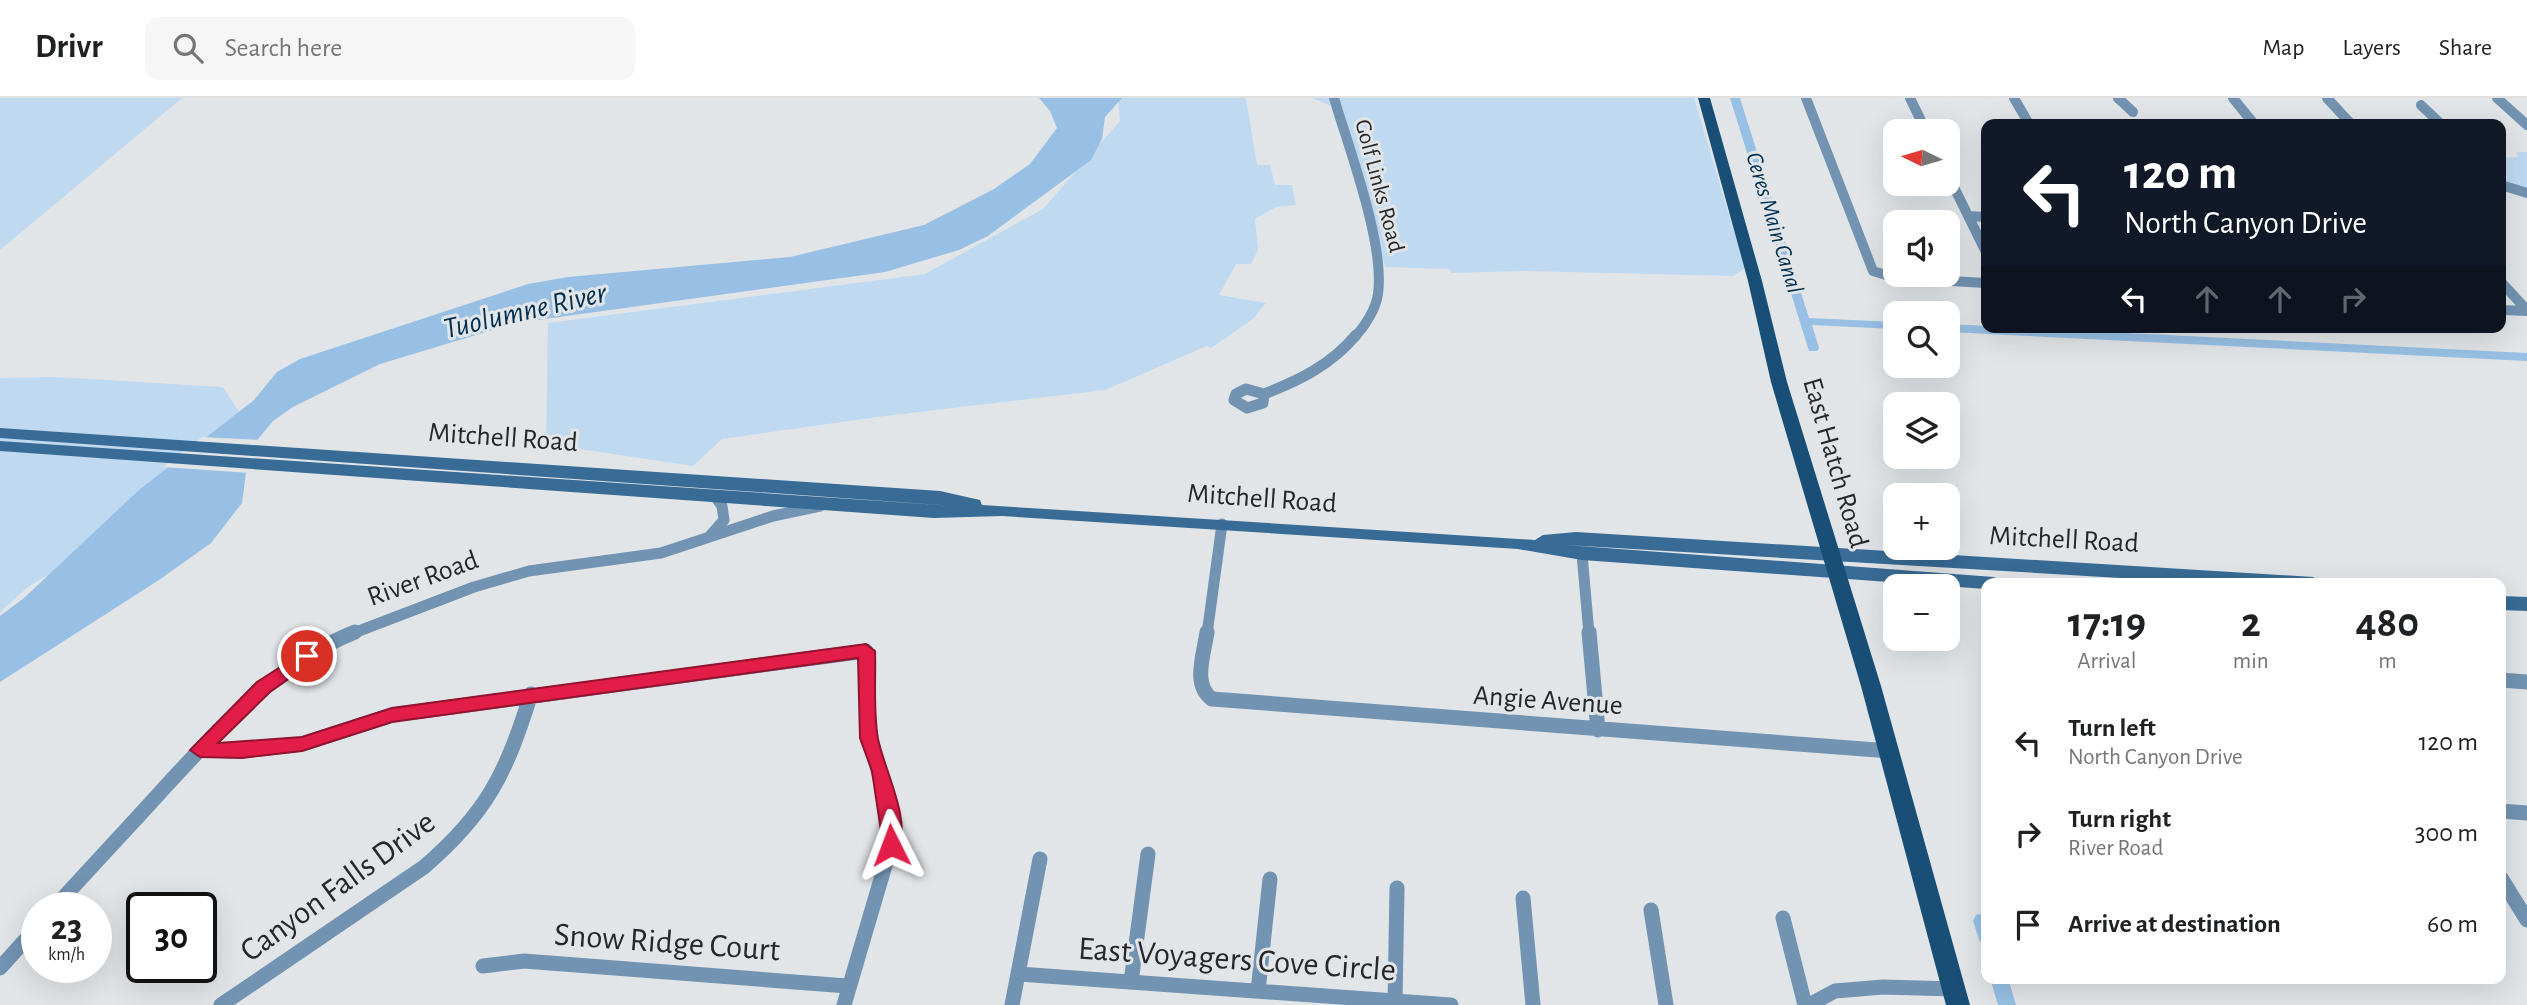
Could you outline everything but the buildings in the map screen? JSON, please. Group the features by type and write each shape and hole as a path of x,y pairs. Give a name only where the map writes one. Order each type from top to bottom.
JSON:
{"main road":[{"name":"East Hatch Road","path":"1704,98 1755,281 1779,382 1890,751 1956,997"},
{"name":"Mitchell Road","path":"0,433 940,497 1002,510"},
{"name":"Mitchell Road","path":"0,446 934,512 1002,510 1518,543 1581,554 2199,578"},
{"name":"Mitchell Road","path":"1518,543 1576,538 1833,562 1981,581"},
{"path":"2506,603 2527,604"}],"street":[{"name":"Golf Links Road","path":"1264,394 1310,375 1340,354 1365,325 1378,296 1378,253 1334,98"},
{"path":"1806,98 1873,271 1896,278 1981,283"},
{"path":"1910,98 1920,119"},
{"path":"2014,98 2026,119"},
{"path":"2118,98 2133,112"},
{"path":"2233,98 2250,119"},
{"path":"2327,98 2346,119"},
{"path":"2497,98 2527,125"},
{"path":"2421,105 2436,119"},
{"path":"2506,187 2527,193"},
{"path":"1958,196 1981,242"},
{"path":"1968,216 1981,217"},
{"path":"2506,288 2527,311"},
{"path":"2506,310 2527,311"},
{"path":"706,540 724,520 722,506 715,496"},
{"name":"River Road","path":"69,892 200,750 263,687 307,656 345,636 474,587 529,571 643,557 706,540 773,516 829,505"},
{"name":"Angie Avenue","path":"1222,524 1200,683 1205,694 1219,701 1890,751"},
{"path":"1581,554 1598,730"},
{"path":"200,750 242,751 302,744 392,715 531,694 866,651 869,738 881,771 890,813 891,845 884,876 847,986 844,1005"},
{"path":"2506,680 2527,682"},
{"name":"Canyon Falls Drive","path":"221,1005 424,867 480,815 498,789 509,766 531,694"},
{"path":"2506,811 2527,813"},
{"path":"1131,982 1148,854"},
{"path":"1012,1005 1040,859"},
{"path":"1258,991 1270,879"},
{"path":"2506,886 2527,920"},
{"path":"1395,1002 1397,888"},
{"path":"1523,898 1533,1005"},
{"path":"1651,910 1666,1005"},
{"path":"1783,918 1807,1005 1835,991 1883,987 1956,997"},
{"path":"0,968 21,945"},
{"name":"Snow Ridge Court","path":"483,966 524,961 847,986"},
{"name":"East Voyagers Cove Circle","path":"1019,974 1451,1005"}],"shaded area":[{"path":"0,98 182,98 0,250"},
{"path":"1118,98 1246,98 1257,165 1270,165 1275,185 1292,185 1296,205 1276,207 1255,219 1258,250 1251,264 1236,264 1219,295 1266,303 1253,319 1211,348 1207,346 1105,390 877,417 722,439 693,466 546,444 548,323 925,274 1043,209 1120,121"},
{"path":"1312,98 1694,98 1745,268 1734,276 1523,271 1451,273 1450,269 1385,267 1342,110"},
{"path":"2516,152 2527,152 2527,191 2506,185 2506,158 2518,157"},
{"path":"55,377 223,387 259,442 135,523 28,587 0,612 0,378"}],"water":[{"name":"Tuolumne River","path":"1039,98 1122,98 1105,117 1102,139 1091,160 988,236 959,250 885,272 516,323 380,364 293,407 273,421 249,450 242,503 211,543 159,580 0,682 0,616 24,598 139,490 254,400 277,372 300,359 528,284 568,277 790,257 924,225 994,189 1030,164 1057,128 1050,111"}],"pier":[{"path":"202,437 262,440 252,451 250,473 163,467"}],"waterway":[{"name":"Ceres Main Canal","path":"1735,98 1813,348"},
{"path":"1805,321 1883,325"},
{"path":"1960,329 1981,330"},
{"path":"2048,333 2527,357"},
{"path":"2001,984 2007,1005"}],"route":[{"path":"307,656 263,687 227,720 200,750 242,751 302,744 392,715 462,703 866,651 869,738 881,771 890,813 891,845"}]}
